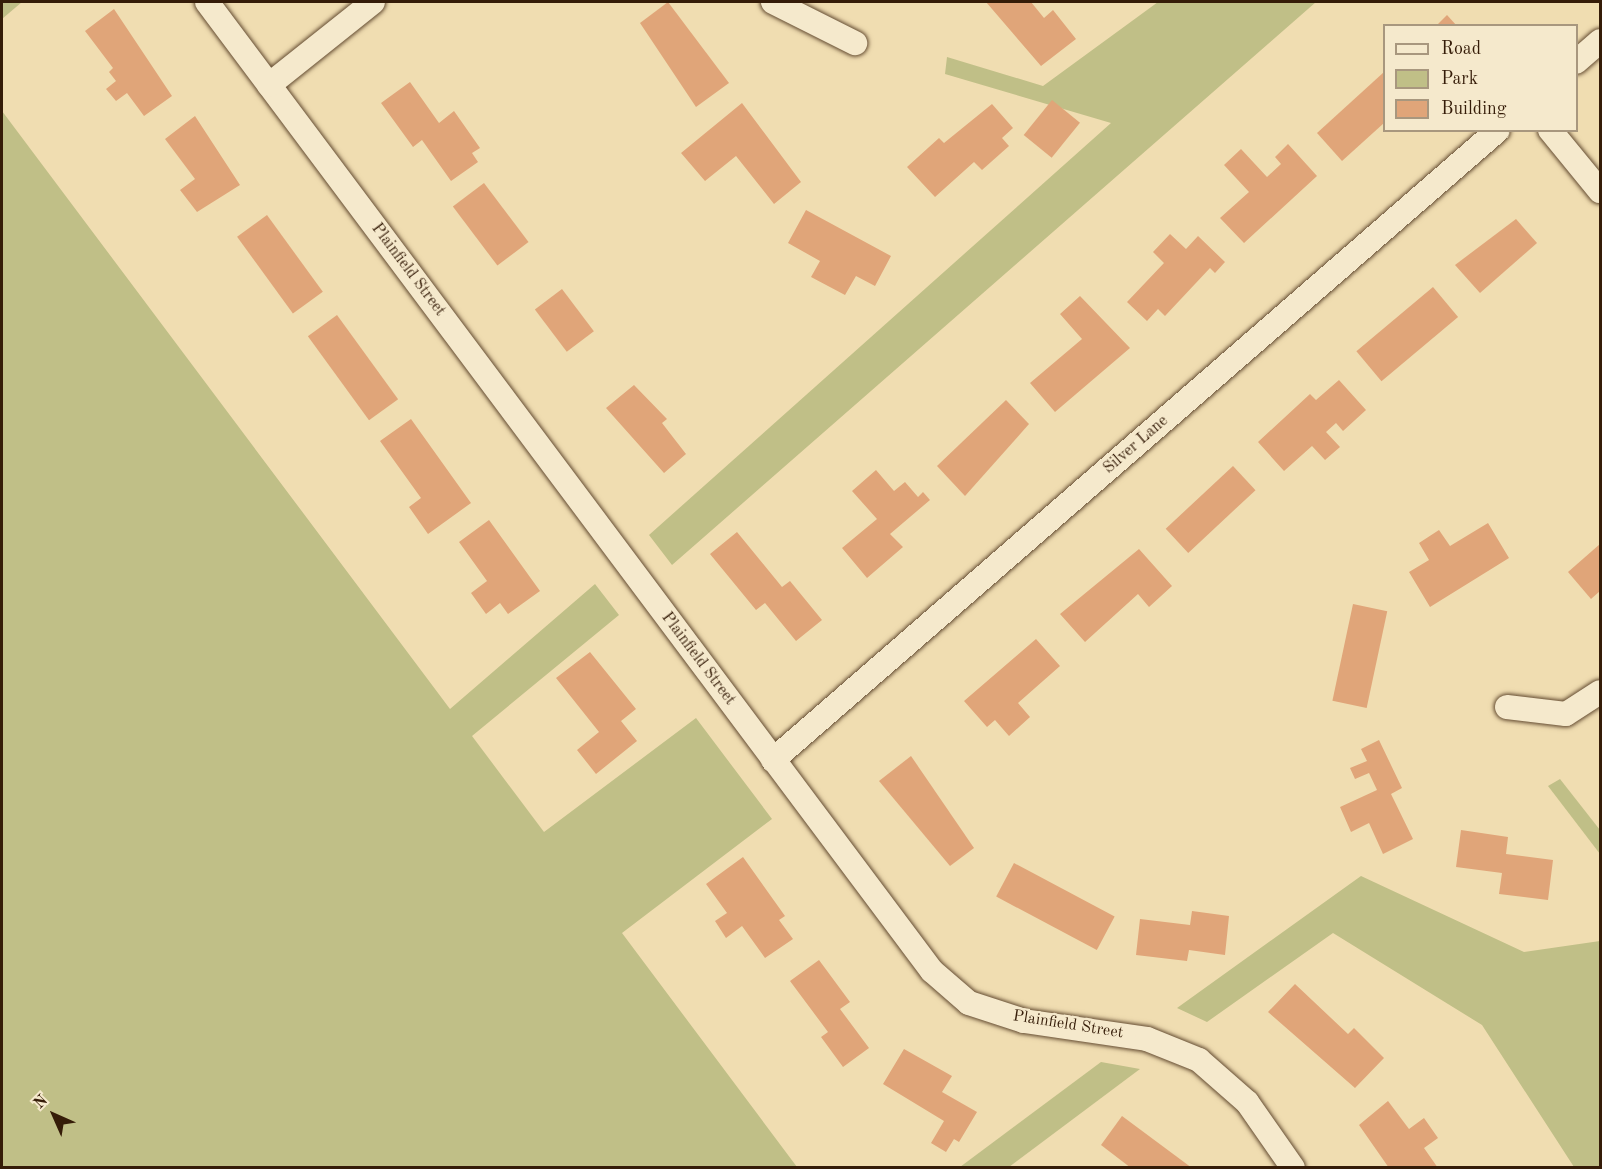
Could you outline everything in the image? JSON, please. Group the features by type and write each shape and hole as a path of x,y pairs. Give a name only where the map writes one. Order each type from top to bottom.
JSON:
{"street":[{"name":"Plainfield Street","path":"207,2 912,947 969,1003 1024,1021 1147,1039 1199,1060 1247,1102 1293,1167"},
{"path":"269,85 373,2"},
{"path":"773,2 855,43"},
{"path":"1578,60 1600,41"},
{"name":"Silver Lane","path":"773,760 1496,132"},
{"path":"1552,132 1600,191"},
{"path":"1507,706 1566,714 1600,692"}],"green space":[{"path":"2,2 22,2 2,19"},
{"path":"1158,2 1316,2 672,565 649,535 1111,123 945,74 947,57 1043,86"},
{"path":"2,111 450,709 595,584 619,615 472,736 544,832 696,718 772,819 622,933 797,1167 2,1167"},
{"path":"1560,779 1600,830 1600,854 1548,786"},
{"path":"1361,876 1524,952 1600,941 1600,1167 1574,1167 1482,1025 1333,933 1207,1022 1177,1008"},
{"path":"1101,1062 1140,1069 1009,1167 960,1167"}],"building":[{"path":"668,2 729,83 696,107 640,23"},
{"path":"986,2 1031,2 1044,18 1053,10 1076,39 1041,66"},
{"path":"114,9 172,96 144,116 127,93 116,101 106,89 116,81 109,72 113,68 85,31"},
{"path":"1447,15 1455,24 1438,24"},
{"path":"1383,73 1383,124 1342,161 1317,133"},
{"path":"410,82 439,123 454,111 480,148 472,153 478,162 451,181 422,140 413,147 381,103"},
{"path":"1052,100 1080,123 1052,158 1024,135"},
{"path":"742,103 801,182 774,204 736,156 705,181 681,153"},
{"path":"992,104 1013,128 1002,138 1009,146 982,170 974,162 935,197 907,167 939,138 944,143"},
{"path":"195,116 240,185 197,212 180,190 195,179 165,139"},
{"path":"1288,144 1317,176 1244,243 1220,218 1249,192 1224,165 1241,149 1267,177 1281,164 1275,157"},
{"path":"484,183 529,242 497,266 453,206"},
{"path":"806,210 891,256 875,286 856,276 845,295 811,277 820,261 788,243"},
{"path":"267,215 323,292 293,314 237,237"},
{"path":"1516,219 1537,243 1480,293 1455,265"},
{"path":"1170,234 1186,249 1198,236 1225,262 1215,273 1210,268 1165,316 1158,309 1147,321 1127,302 1164,263 1153,252"},
{"path":"1433,287 1458,317 1381,381 1356,351"},
{"path":"562,289 594,331 567,352 535,309"},
{"path":"1080,296 1130,348 1055,412 1030,383 1082,339 1060,314"},
{"path":"337,315 398,399 369,420 308,336"},
{"path":"1339,380 1366,410 1343,431 1336,423 1326,432 1340,447 1325,460 1312,446 1284,471 1258,442 1310,394 1316,400"},
{"path":"634,385 667,419 662,423 686,454 664,473 606,408"},
{"path":"1006,400 1029,424 965,496 937,466"},
{"path":"411,419 471,503 428,534 409,507 421,498 380,441"},
{"path":"1233,466 1256,490 1188,553 1166,529"},
{"path":"876,470 894,491 905,482 918,497 923,492 930,500 890,534 903,547 867,578 842,548 877,519 852,491"},
{"path":"489,520 540,591 508,614 500,603 486,614 471,593 487,581 459,542"},
{"path":"1488,523 1509,558 1430,607 1409,572 1429,560 1419,543 1439,530 1450,546"},
{"path":"737,532 782,587 790,581 822,620 796,641 765,603 756,610 710,554"},
{"path":"1600,544 1600,591 1591,599 1568,572"},
{"path":"1139,549 1172,586 1149,607 1138,594 1085,642 1060,614"},
{"path":"1353,604 1387,611 1367,708 1332,701"},
{"path":"1036,639 1060,666 1018,703 1030,717 1009,736 995,720 987,727 964,701"},
{"path":"590,652 636,709 621,721 637,741 596,774 577,750 599,732 556,678"},
{"path":"1379,740 1402,788 1391,794 1413,839 1383,854 1369,823 1351,832 1340,807 1377,790 1369,773 1355,779 1350,768 1367,761 1361,749"},
{"path":"911,756 974,848 950,866 879,781"},
{"path":"1461,830 1508,837 1506,854 1553,860 1548,900 1499,894 1502,873 1456,867"},
{"path":"743,857 785,916 779,920 793,939 765,958 742,926 726,938 715,921 727,913 706,884"},
{"path":"1014,863 1115,917 1097,950 996,897"},
{"path":"1192,911 1229,916 1225,955 1189,950 1187,961 1136,955 1140,919 1190,925"},
{"path":"819,960 850,1002 840,1009 869,1048 843,1067 821,1037 828,1032 790,981"},
{"path":"1295,984 1348,1034 1354,1028 1384,1058 1355,1088 1268,1012"},
{"path":"904,1049 952,1076 942,1092 977,1112 959,1142 954,1139 946,1152 931,1143 944,1121 883,1084"},
{"path":"1388,1101 1409,1129 1424,1118 1438,1138 1424,1148 1438,1168 1389,1168 1359,1125"},
{"path":"1122,1116 1192,1168 1131,1168 1101,1145"}]}
